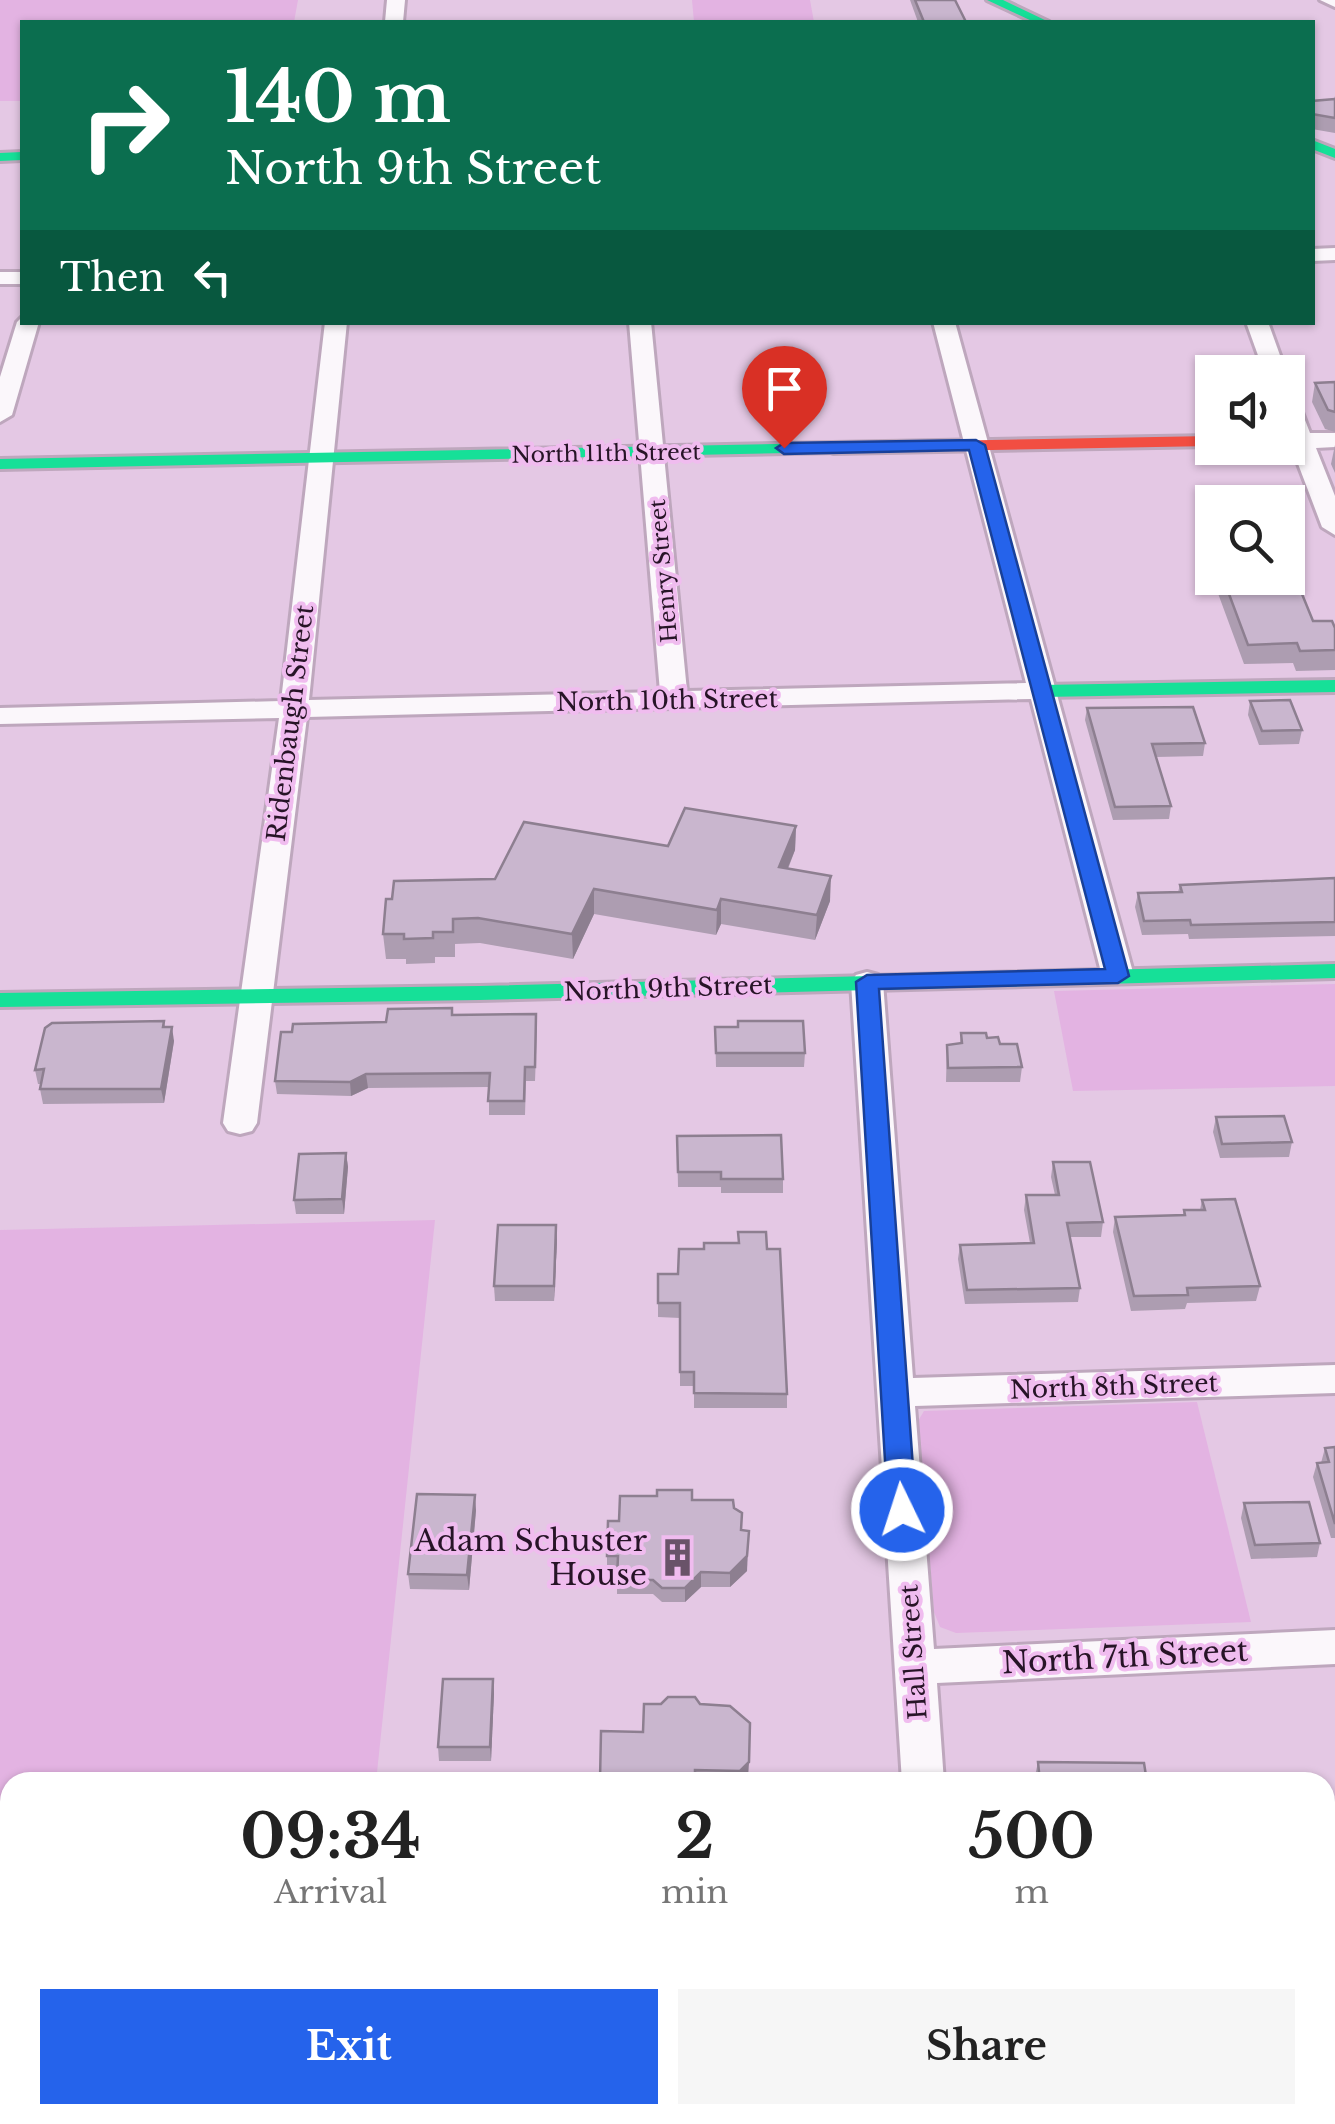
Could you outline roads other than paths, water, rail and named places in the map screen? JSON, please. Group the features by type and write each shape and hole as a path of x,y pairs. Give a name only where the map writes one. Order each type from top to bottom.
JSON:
{"street":[{"path":"993,0 1038,20"},
{"path":"0,415 27,325"},
{"name":"Ridenbaugh Street","path":"240,1124 294,708 336,325"},
{"name":"Henry Street","path":"640,325 674,700"},
{"path":"945,325 1118,976"},
{"path":"1259,325 1269,355"},
{"path":"1305,441 1335,440"},
{"name":"North 11th Street","path":"0,464 1195,441"},
{"path":"1305,464 1335,527"},
{"name":"North 10th Street","path":"0,716 1335,686"},
{"name":"North 9th Street","path":"0,1000 1335,971"},
{"name":"Hall Street","path":"867,982 922,1772"},
{"name":"North 8th Street","path":"893,1393 1335,1379"},
{"name":"North 7th Street","path":"914,1667 1335,1647"}],"place":[{"name":"Adam Schuster House","path":"677,1558"}]}
